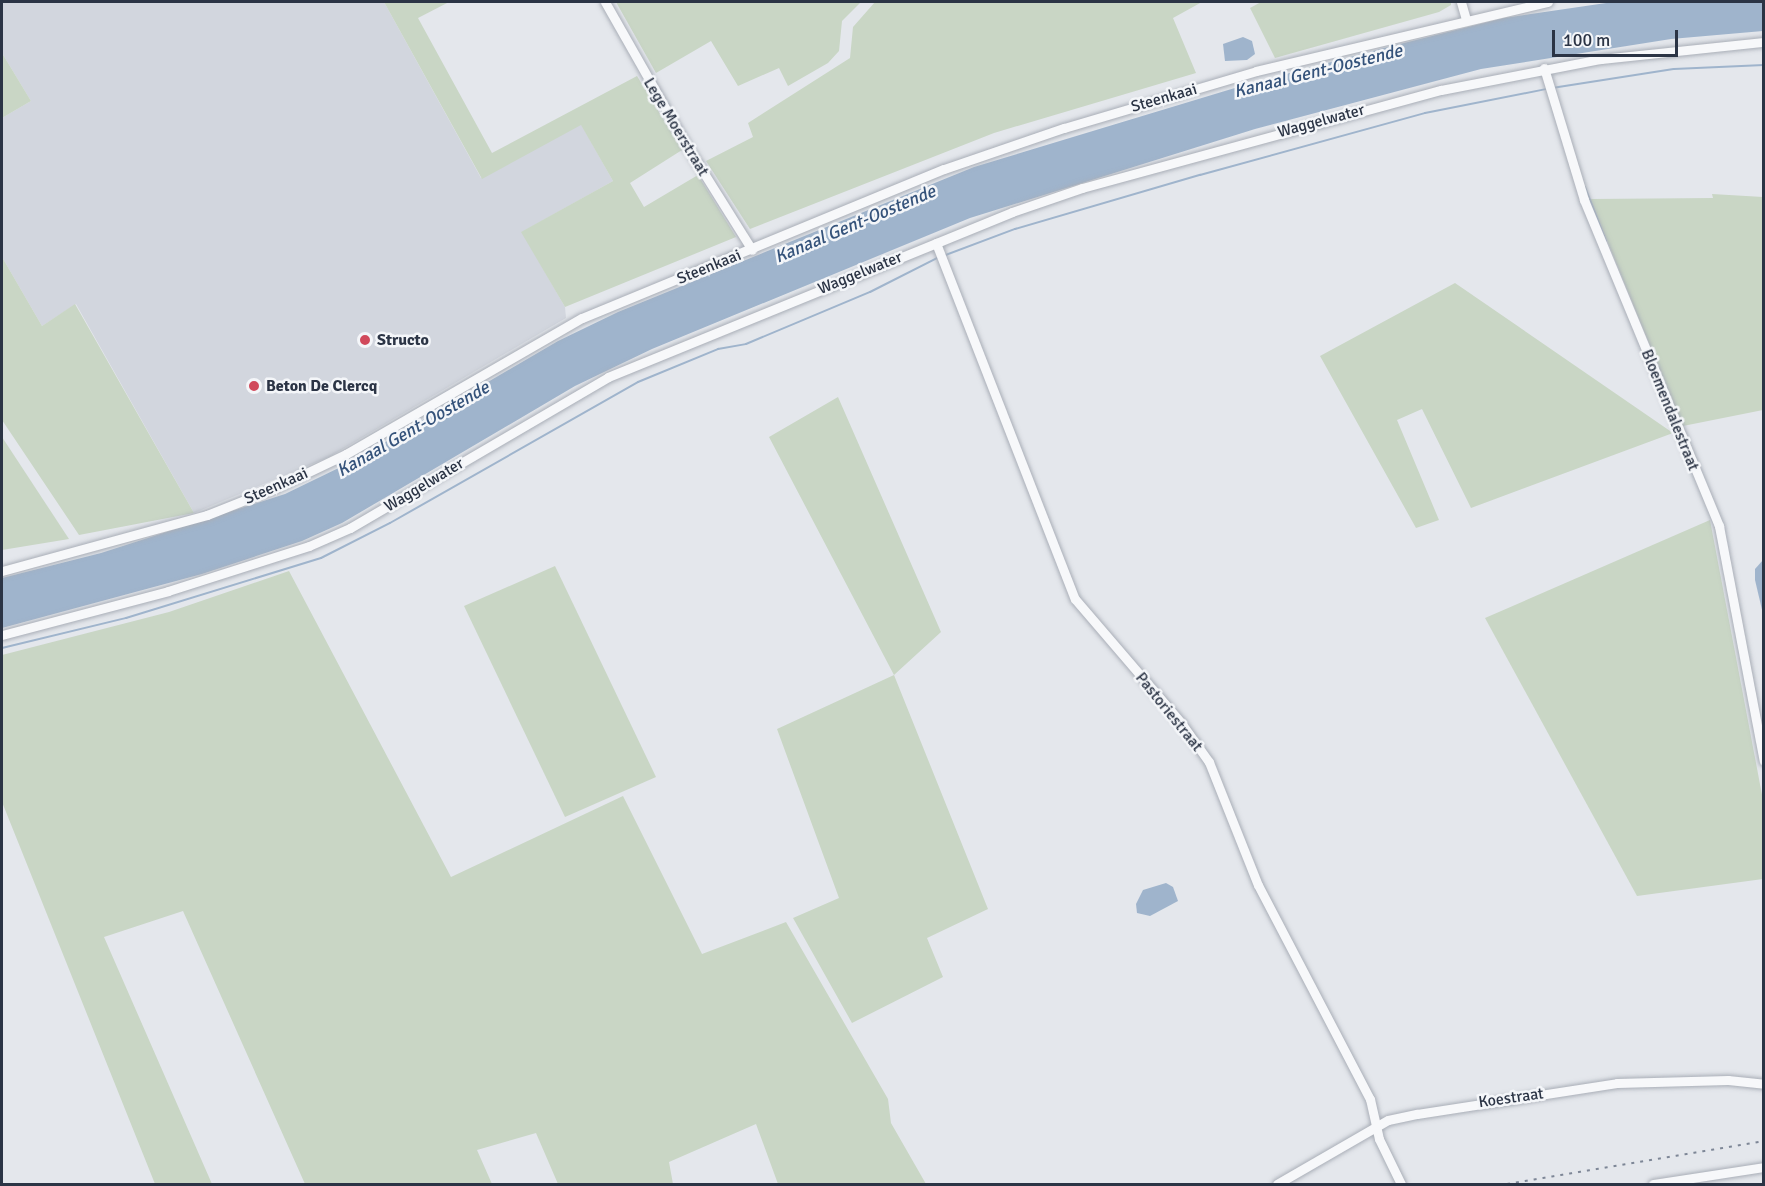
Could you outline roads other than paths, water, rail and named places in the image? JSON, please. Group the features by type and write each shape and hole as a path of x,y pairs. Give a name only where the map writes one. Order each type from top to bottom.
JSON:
{"street":[{"name":"Lege Moerstraat","path":"606,2 685,142 752,250"},
{"path":"1461,2 1466,19"},
{"name":"Steenkaai","path":"2,571 207,515 275,488 346,454 582,318 752,250 944,169 1064,128 1256,71 1466,19 1548,2"},
{"name":"Waggelwater","path":"2,636 168,591 350,528 608,377 940,252 1093,185 1441,90 1544,68 1710,45 1764,42"},
{"name":"Bloemendalestraat","path":"1544,68 1584,200 1719,526 1764,761"},
{"name":"Pastoriestraat","path":"940,252 1075,599 1205,755 1258,885 1370,1099 1379,1139 1401,1185"},
{"name":"Koestraat","path":"1277,1185 1378,1128 1388,1120 1434,1110 1617,1083 1710,1079 1764,1084"},
{"path":"1653,1185 1764,1167"}],"water":[{"name":"Kanaal Gent-Oostende","path":"1613,2 1763,2 1763,31 1671,39 1481,69 1255,129 970,218 652,349 575,386 342,523 302,541 202,574 2,628 2,578 101,553 285,494 353,461 558,341 618,312 974,167 1248,84 1384,48 1504,18"},
{"path":"1243,37 1252,41 1255,54 1247,60 1225,61 1223,44"},
{"path":"1763,560 1763,614 1755,580 1755,569"},
{"path":"1166,883 1173,887 1178,901 1150,916 1137,913 1136,904 1143,890"}],"waterway":[{"path":"1552,88 1674,69 1764,65"},
{"path":"943,256 1015,229 1200,175 1425,113 1546,89"},
{"path":"1585,187 1606,241"},
{"path":"2,648 126,618 321,558 390,523 638,382 718,349 746,344 870,292 937,258"},
{"path":"1670,419 1684,456"}],"railway":[{"path":"1507,1184 1764,1141"}],"place":[{"name":"Structo","path":"365,340"},
{"name":"Beton De Clercq","path":"254,386"}]}
